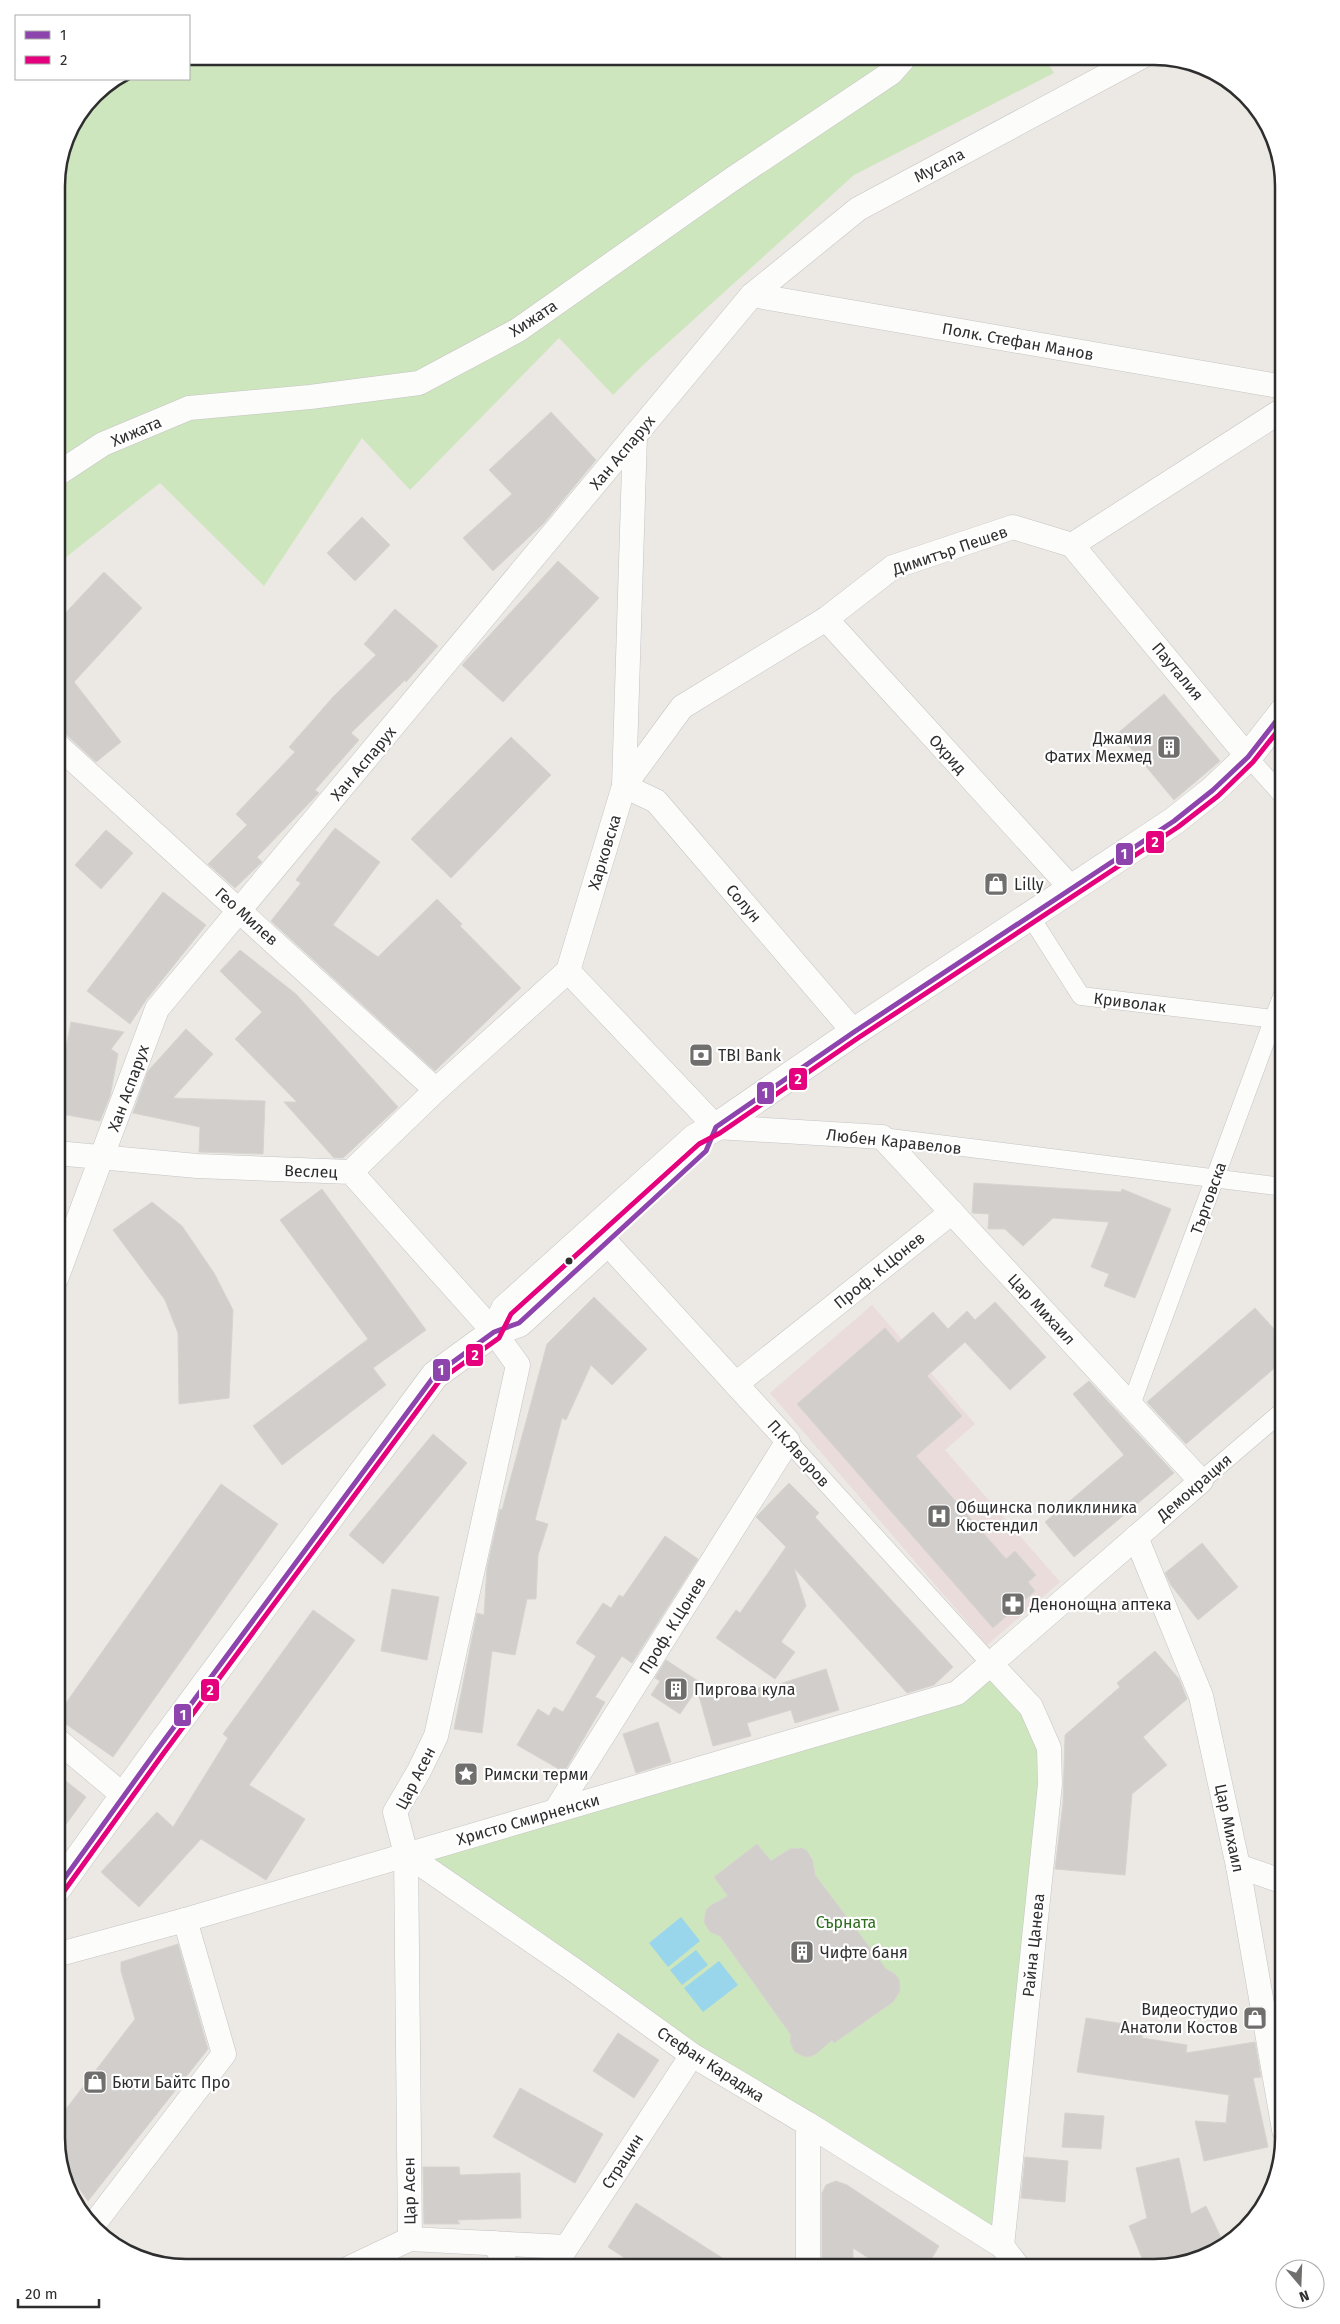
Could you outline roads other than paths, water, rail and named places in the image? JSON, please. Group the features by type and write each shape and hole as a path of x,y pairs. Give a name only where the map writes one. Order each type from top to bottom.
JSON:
{"main road":[{"path":"494,1332 505,1309 695,1138 716,1127 854,1032 1174,820 1214,790 1248,756 1275,722"},
{"path":"65,1878 434,1375 494,1332 519,1323 706,1151 716,1127"}],"street":[{"name":"Хижата","path":"65,469 103,444 190,408 310,397 419,383 518,330 732,180 891,73 898,65"},
{"name":"Мусала","path":"752,295 858,209 1124,65"},
{"name":"Полк. Стефан Манов","path":"752,295 1275,385"},
{"name":"Хан Аспарух","path":"65,1255 157,1009 752,295"},
{"path":"1072,545 1275,415"},
{"name":"Харковска","path":"568,971 624,786 636,435"},
{"name":"Димитър Пешев","path":"624,786 682,707 826,619 893,567 1013,527 1072,545"},
{"name":"Пауталия","path":"1072,545 1275,787"},
{"name":"Охрид","path":"826,619 1071,888"},
{"name":"Гео Милев","path":"65,752 241,910 436,1090"},
{"name":"Солун","path":"624,786 656,801 854,1032"},
{"name":"Криволак","path":"1030,916 1081,996 1274,1019"},
{"path":"351,1172 436,1090 568,971 716,1127"},
{"name":"Търговска","path":"1131,1404 1274,1019"},
{"name":"Любен Kаравелов","path":"716,1127 882,1137 1214,1180 1275,1186"},
{"name":"Цар Михаил","path":"882,1137 1202,1481"},
{"name":"Веслец","path":"65,1154 197,1166 351,1172 494,1332"},
{"name":"Проф. К.Цонев","path":"736,1384 952,1212"},
{"name":"П.К.Яворов","path":"607,1243 991,1664"},
{"name":"Цар Асен","path":"410,2238 406,1854 395,1812 419,1771 436,1736 518,1365 494,1332"},
{"name":"Демокрация","path":"991,1664 1275,1418"},
{"name":"Проф. К.Цонев","path":"556,1810 788,1441"},
{"name":"Цар Михаил","path":"1136,1538 1201,1696 1238,1866 1275,2078"},
{"name":"Христо Смирненски","path":"65,1953 758,1753 957,1693 991,1664"},
{"name":"Райна Цанева","path":"991,1664 1031,1707 1049,1748 1050,1784 1002,2246"},
{"path":"65,1747 124,1796"},
{"name":"Стефан Караджа","path":"406,1854 574,1970 692,2055 808,2124 1002,2246 1011,2259"},
{"path":"1238,1866 1275,1879"},
{"path":"97,2220 224,2054 185,1920"},
{"name":"Страцин","path":"559,2259 692,2055"},
{"path":"808,2124 808,2259"},
{"path":"367,2259 410,2238 566,2247"},
{"path":"494,2243 503,2259"}],"water":[{"path":"681,1917 700,1941 668,1967 649,1943"},
{"path":"696,1950 708,1965 682,1985 670,1970"},
{"path":"719,1961 738,1985 703,2012 684,1988"}],"place":[{"name":"Джамия Фатих Мехмед","path":"1169,747"},
{"name":"Lilly","path":"996,884"},
{"name":"TBI Bank","path":"701,1055"},
{"name":"Общинска поликлиника Кюстендил","path":"939,1516"},
{"name":"Денонощна аптека","path":"1013,1604"},
{"name":"Пиргова кула","path":"676,1689"},
{"name":"Римски терми","path":"466,1774"},
{"name":"Чифте баня","path":"802,1952"},
{"name":"Видеостудио Анатоли Костов","path":"1255,2018"},
{"name":"Бюти Байтс Про","path":"95,2082"}],"park label":[{"name":"Сърната","path":"846,1922"}]}
